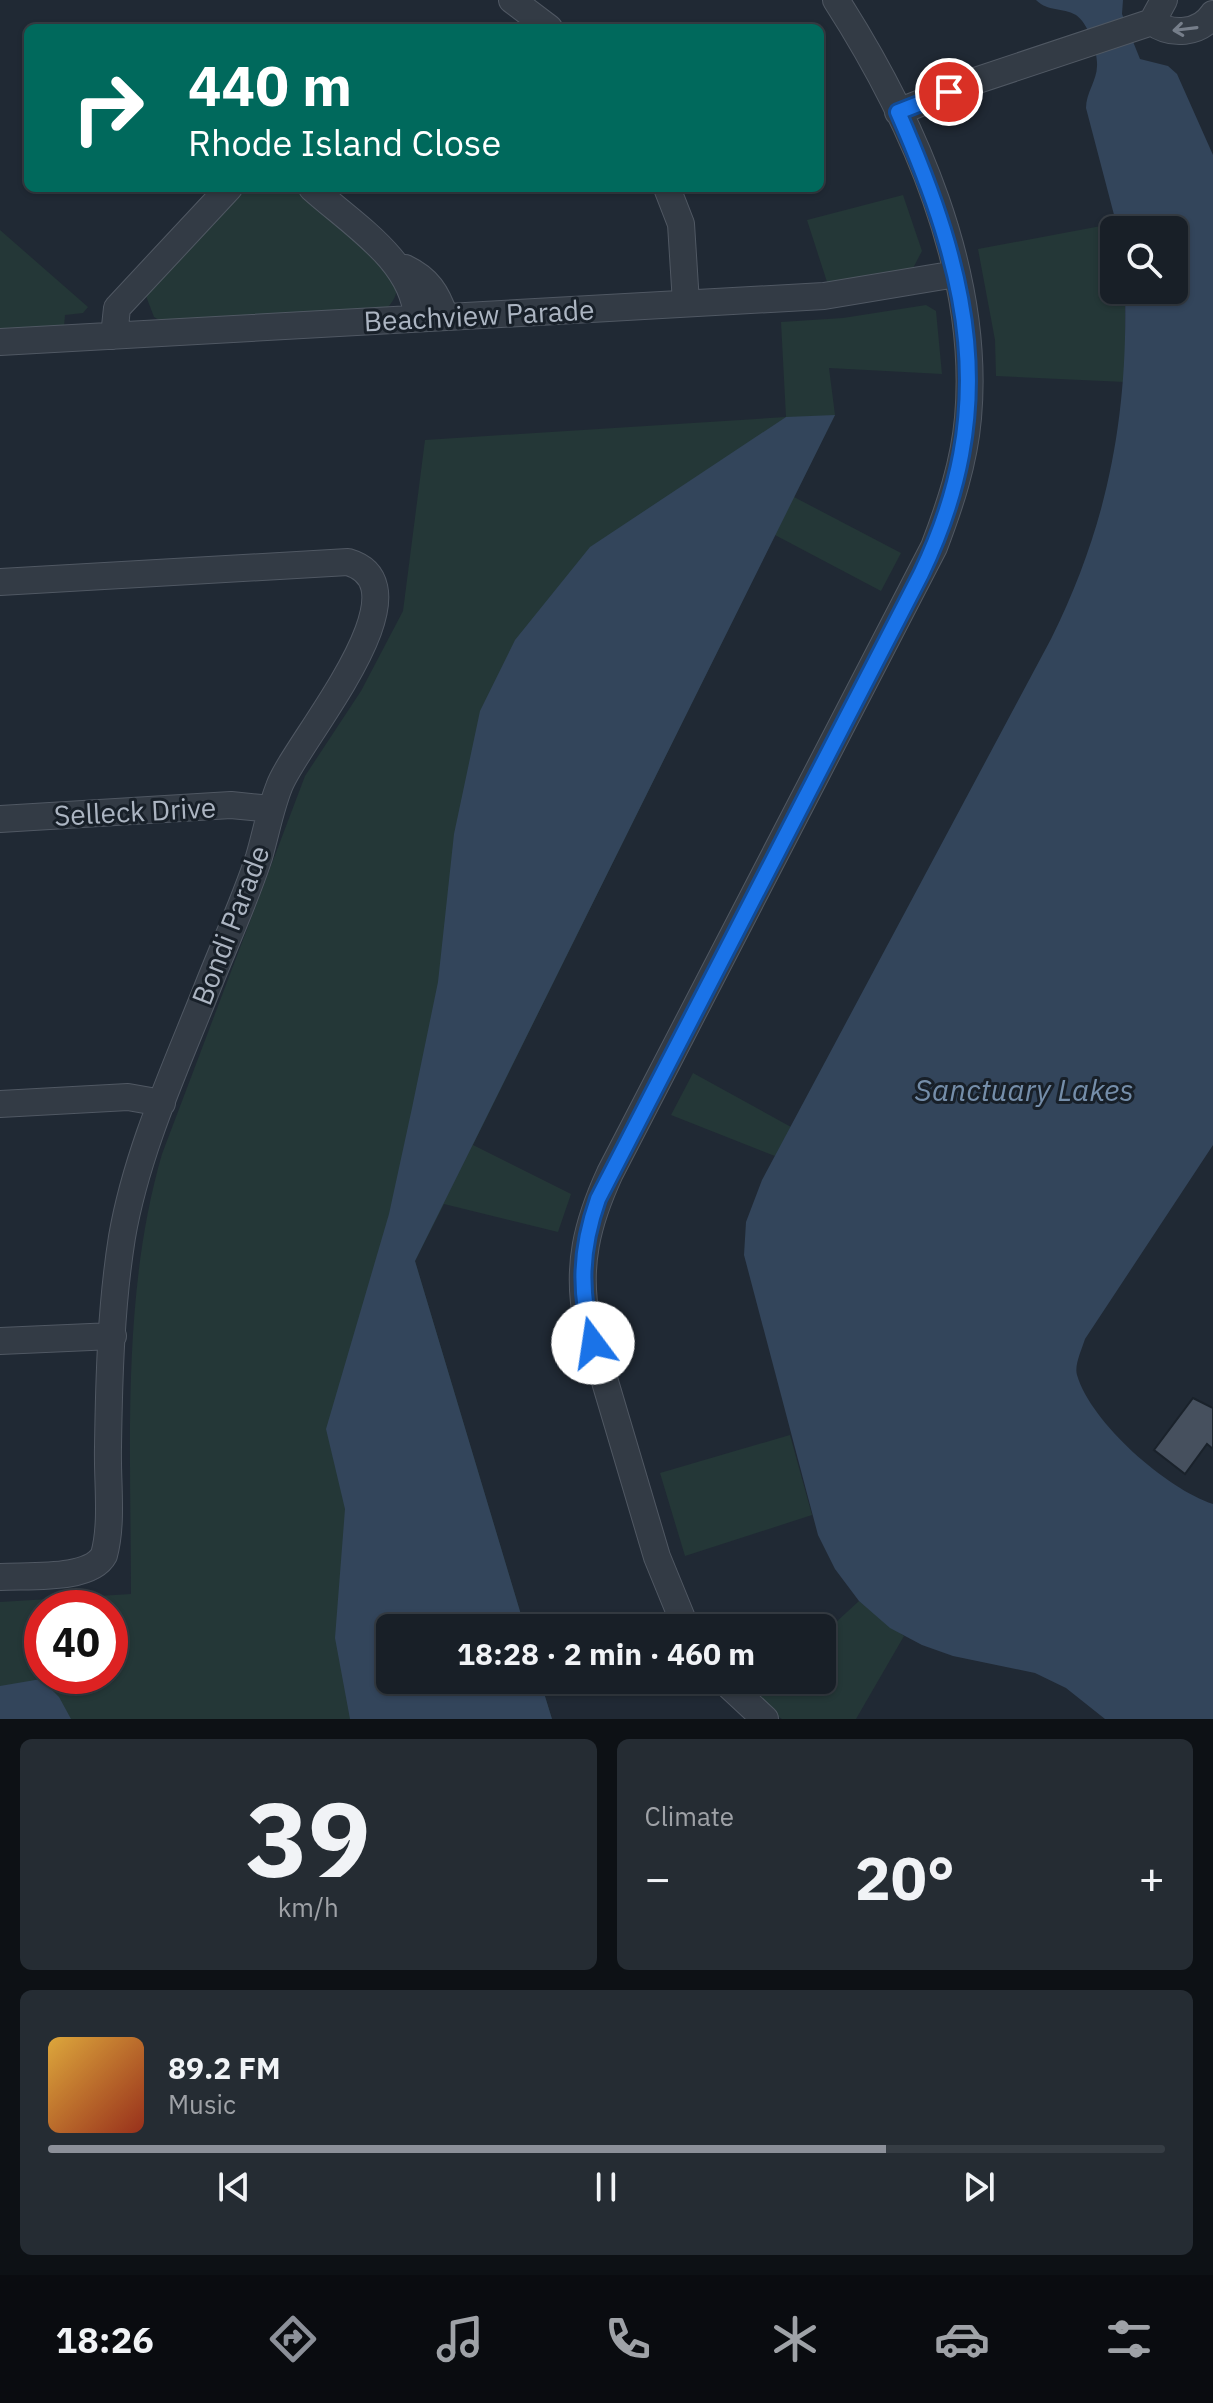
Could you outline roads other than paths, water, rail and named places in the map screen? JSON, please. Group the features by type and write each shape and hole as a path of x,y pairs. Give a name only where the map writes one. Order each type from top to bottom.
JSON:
{"street":[{"path":"512,0 544,24"},
{"path":"680,1614 657,1557 587,1321 582,1284 583,1245 610,1173 921,574 946,517 968,418 968,350 956,274 937,211 898,112 836,0"},
{"path":"898,112 1091,42 1148,18 1173,31 1187,31 1207,23 1213,14"},
{"path":"126,335 140,281 225,192"},
{"path":"316,192 398,265 420,276 433,289 445,317"},
{"path":"669,192 681,224 686,303"},
{"path":"398,265 414,291 417,318"},
{"name":"Beachview Parade","path":"0,342 855,293 956,274"},
{"name":"Bondi Parade","path":"0,582 348,562 367,569 375,589 372,621 346,677 284,773 259,857 162,1103 139,1170 122,1236 113,1336 104,1555 96,1565 84,1571 0,1577"},
{"name":"Selleck Drive","path":"0,819 231,805 271,809"},
{"path":"0,1104 128,1097 162,1103"},
{"path":"0,1341 113,1336"},
{"path":"738,1694 765,1719"}],"water":[{"name":"Sanctuary Lakes","path":"1036,0 1123,0 1122,14 1140,59 1168,66 1177,74 1213,155 1213,1145 1085,1339 1076,1371 1085,1394 1098,1413 1133,1452 1174,1484 1213,1504 1213,1719 1105,1719 1066,1688 1035,1673 953,1656 922,1645 890,1628 859,1601 835,1569 818,1535 744,1255 746,1222 762,1180 1051,639 1071,596 1100,512 1118,426 1123,382 1125,304 1188,304 1188,216 1114,216 1086,108 1097,66 1094,46 1076,15 1045,6"},
{"path":"835,415 415,1261 521,1614 376,1614 376,1694 544,1694 552,1719 350,1719 335,1638 345,1509 326,1429 389,1214 412,1108 438,982 454,834 480,711 515,640 590,547 786,417"},
{"path":"24,1682 24,1694 56,1694 71,1719 0,1719 0,1686"}]}
